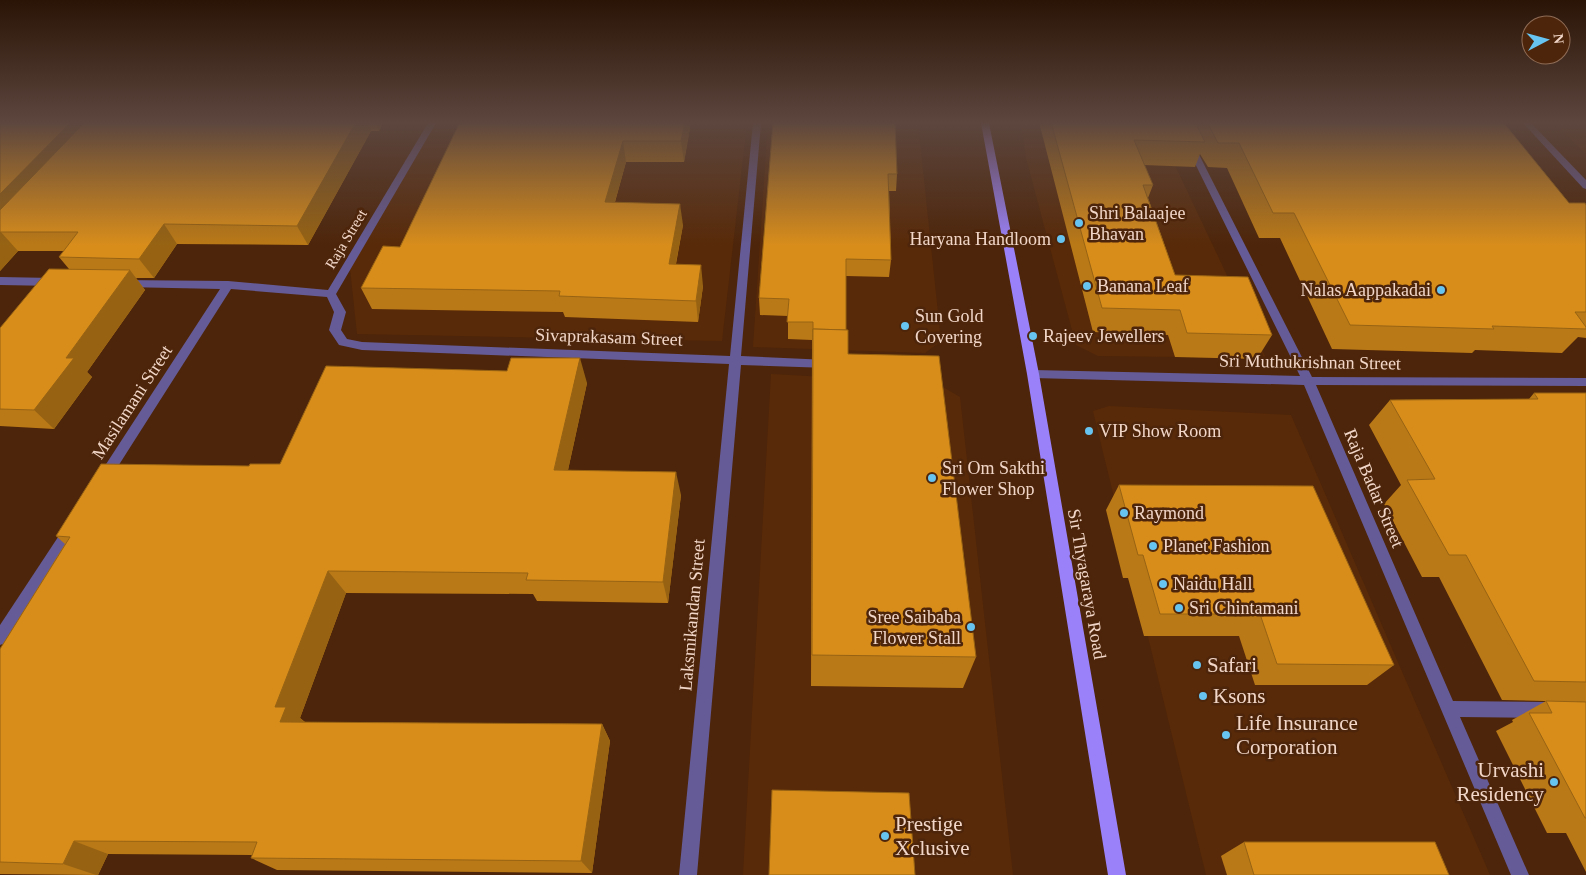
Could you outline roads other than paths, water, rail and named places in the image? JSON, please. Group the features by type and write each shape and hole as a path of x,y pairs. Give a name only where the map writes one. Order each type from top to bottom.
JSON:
{"main road":[{"name":"Sir Thyagaraya Road","path":"993,164 1033,374 1117,875"}],"street":[{"name":"Raja Street","path":"331,294 407,164"},
{"name":"Laksmikandan Street","path":"688,875 753,164"},
{"name":"Raja Badar Street","path":"1200,164 1308,381 1520,875"},
{"path":"1565,164 1586,186"},
{"path":"0,281 69,282"},
{"path":"109,283 228,285 331,294"},
{"name":"Masilamani Street","path":"95,490 228,285"},
{"name":"Sivaprakasam Street","path":"331,294 340,312 335,330 342,342 362,346 841,364"},
{"name":"Sri Muthukrishnan Street","path":"1033,374 1308,381 1586,382"},
{"path":"0,638 79,515"},
{"path":"1448,709 1566,711"}],"place":[{"name":"Shri Balaajee Bhavan","path":"1079,223"},
{"name":"Haryana Handloom","path":"1061,239"},
{"name":"Banana Leaf","path":"1087,286"},
{"name":"Nalas Aappakadai","path":"1441,290"},
{"name":"Sun Gold Covering","path":"905,326"},
{"name":"Rajeev Jewellers","path":"1033,336"},
{"name":"VIP Show Room","path":"1089,431"},
{"name":"Sri Om Sakthi Flower Shop","path":"932,478"},
{"name":"Raymond","path":"1124,513"},
{"name":"Planet Fashion","path":"1153,546"},
{"name":"Naidu Hall","path":"1163,584"},
{"name":"Sri Chintamani","path":"1179,608"},
{"name":"Sree Saibaba Flower Stall","path":"971,627"},
{"name":"Safari","path":"1197,665"},
{"name":"Ksons","path":"1203,696"},
{"name":"Life Insurance Corporation","path":"1226,735"},
{"name":"Urvashi Residency","path":"1554,782"},
{"name":"Prestige Xclusive","path":"885,836"}]}
